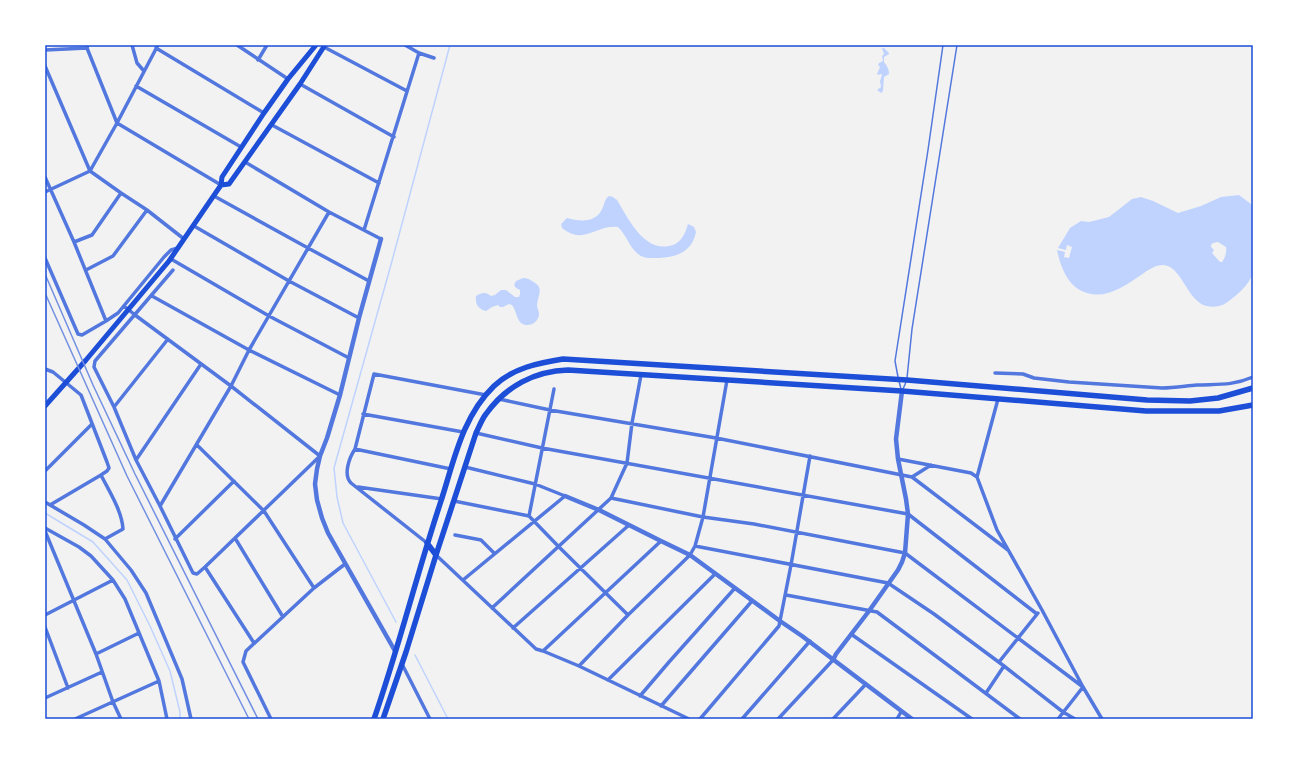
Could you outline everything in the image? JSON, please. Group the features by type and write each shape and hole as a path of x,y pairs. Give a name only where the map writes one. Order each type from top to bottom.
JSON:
{"main road":[{"path":"45,406 86,360 170,260 214,196 221,185 222,177 264,113 288,79 316,45"},
{"path":"221,185 229,184 272,125 324,46"},
{"path":"374,719 386,684 427,543 463,432 476,408 495,386 511,374 529,366 563,359 906,380 1154,400 1190,401 1218,398 1253,388"},
{"path":"383,719 476,433 485,414 498,398 523,380 542,373 568,370 902,391 1146,412 1219,412 1253,405"},
{"path":"427,543 436,555"}],"street":[{"path":"132,45 137,63 144,71"},
{"path":"237,45 288,79"},
{"path":"258,60 267,45"},
{"path":"405,45 419,53 434,58"},
{"path":"45,192 90,171 157,46 264,113"},
{"path":"324,46 407,91"},
{"path":"45,50 88,47 117,123 221,185"},
{"path":"364,230 419,53"},
{"path":"45,66 90,171 147,210 184,239"},
{"path":"300,84 394,137"},
{"path":"136,86 241,147"},
{"path":"272,125 379,183"},
{"path":"245,162 329,212 381,239 340,395 320,456 315,484 317,500 328,533 395,651"},
{"path":"45,176 86,270 106,321"},
{"path":"74,242 92,235 121,193"},
{"path":"214,196 369,281"},
{"path":"86,270 114,256 147,210"},
{"path":"160,506 231,386 249,350 329,212"},
{"path":"194,226 289,281 359,318"},
{"path":"45,258 78,334 82,335 118,313 164,257 171,250 178,248"},
{"path":"170,260 269,316 349,358"},
{"path":"173,270 95,361 94,367 114,407 136,460 175,539 194,573 196,574 205,567 320,456"},
{"path":"152,296 249,350 340,395"},
{"path":"124,306 231,386 320,456"},
{"path":"114,407 168,339"},
{"path":"136,460 201,364"},
{"path":"45,370 53,372 81,395 109,468 101,475 50,505"},
{"path":"995,373 1023,374 1034,378 1075,382 1162,388 1231,384 1253,377"},
{"path":"427,543 356,487 348,480 346,475 355,449 374,374 486,395"},
{"path":"492,608 611,498 627,463 641,375"},
{"path":"579,666 628,615 690,555 695,546 703,517 727,380"},
{"path":"529,516 554,388"},
{"path":"778,719 833,660 900,566 905,553 908,514 896,439 902,391"},
{"path":"498,398 550,410 716,438 912,477 1008,550"},
{"path":"998,399 978,477 997,530 1102,719"},
{"path":"363,414 463,432"},
{"path":"45,471 92,424"},
{"path":"476,433 542,448 908,514 1037,614"},
{"path":"197,445 264,510 314,588"},
{"path":"355,449 451,469"},
{"path":"700,719 779,626 786,595 810,456"},
{"path":"898,459 971,473 978,477"},
{"path":"912,477 931,465"},
{"path":"465,466 535,484 566,496 599,510 690,555 752,601 810,641 912,719"},
{"path":"101,475 118,510 123,525 121,532 105,539"},
{"path":"175,539 234,481"},
{"path":"356,487 442,499"},
{"path":"463,580 494,553 566,496"},
{"path":"611,498 703,517 754,524 905,553 1083,687"},
{"path":"454,501 529,516 628,615"},
{"path":"45,502 105,539 131,570 146,593 182,679 191,719"},
{"path":"512,628 629,525"},
{"path":"45,528 85,552 113,580 125,599 159,681 167,718 162,719"},
{"path":"45,531 121,719"},
{"path":"455,535 481,540 494,553"},
{"path":"235,538 283,616"},
{"path":"543,651 661,541"},
{"path":"695,546 888,583 934,614 1063,712 1075,719"},
{"path":"436,555 536,649 579,666 689,719"},
{"path":"271,719 243,662 246,651 314,588 345,564"},
{"path":"205,567 254,643"},
{"path":"608,680 715,574"},
{"path":"45,615 113,580"},
{"path":"640,696 735,588"},
{"path":"786,595 877,612 1020,719"},
{"path":"661,706 752,601"},
{"path":"999,662 1017,638 1042,610"},
{"path":"45,627 68,688"},
{"path":"96,654 139,633"},
{"path":"851,634 972,719"},
{"path":"742,719 810,641"},
{"path":"402,664 430,719"},
{"path":"986,693 1004,666"},
{"path":"45,698 102,672"},
{"path":"75,719 159,681"},
{"path":"833,719 866,684"},
{"path":"1058,719 1083,687"},
{"path":"897,719 901,712"}],"lane":[{"path":"902,391 895,361 943,45"},
{"path":"902,391 906,380 912,329 957,45"}],"water":[{"path":"882,48 889,53 884,57 884,62 888,68 889,74 884,77 883,91 881,93 877,90 881,87 880,81 882,75 877,74 880,67 878,65 883,61 882,56 884,54"},
{"path":"1239,195 1251,204 1253,208 1253,272 1249,281 1242,290 1223,305 1209,307 1200,303 1195,299 1174,270 1163,265 1152,268 1119,289 1095,295 1078,289 1066,276 1057,250 1065,252 1064,257 1069,258 1072,247 1067,245 1066,250 1058,248 1070,228 1081,221 1089,222 1109,217 1132,199 1141,197 1178,213 1201,206 1221,197","holes":["1218,242 1226,247 1225,257 1222,262 1220,262 1212,253 1214,250 1211,245"]},
{"path":"609,196 617,200 637,232 651,243 660,246 669,246 677,243 684,235 688,224 694,227 696,232 694,239 687,249 678,255 648,258 640,256 635,251 618,227 603,228 584,235 570,233 562,228 561,224 567,218 578,220 593,219 600,212"},
{"path":"523,278 529,279 540,289 537,305 539,313 537,320 532,324 526,325 520,322 512,305 509,304 503,307 498,305 486,311 478,306 476,296 482,293 486,293 491,296 495,295 501,290 506,290 515,297 519,297 520,290 514,285 516,281"}],"waterway":[{"path":"396,622 343,523 337,497 334,468 450,45"},
{"path":"45,513 93,542 127,580 170,671 180,712 180,719"},
{"path":"415,655 448,719"}],"railway":[{"path":"45,274 93,385 135,474 258,719"},
{"path":"45,293 127,476 249,719"}]}
